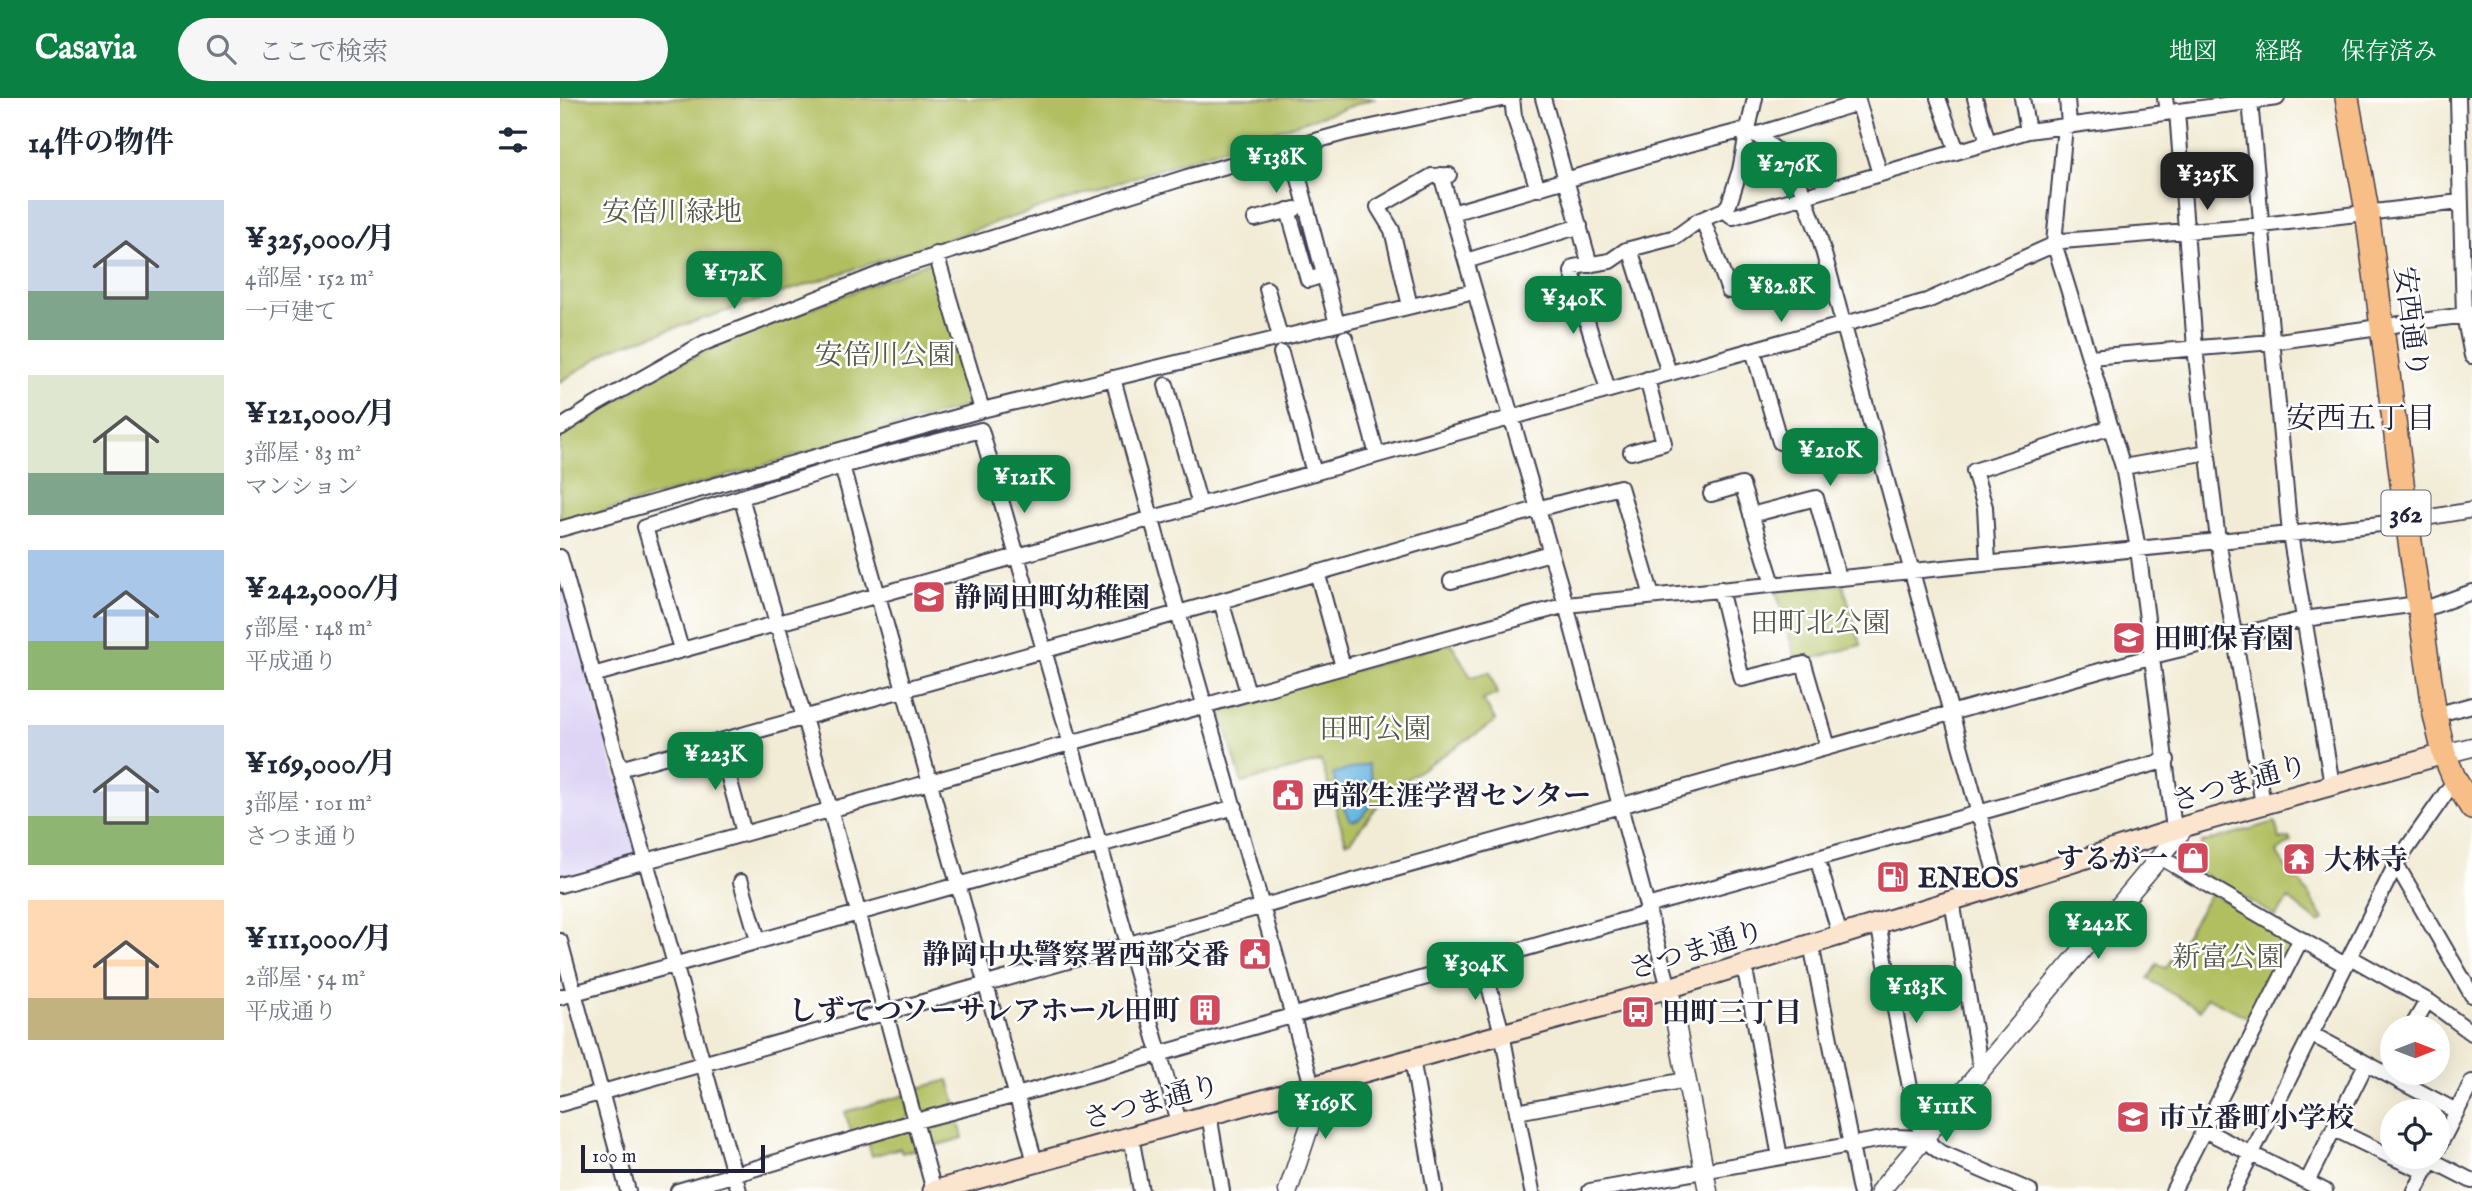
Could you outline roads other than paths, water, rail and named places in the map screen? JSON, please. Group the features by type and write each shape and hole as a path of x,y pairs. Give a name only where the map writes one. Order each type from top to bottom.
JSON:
{"highway":[{"name":"安西通り","path":"2347,98 2367,211 2419,608 2435,715 2444,754"},
{"name":"安西通り","path":"2358,98 2367,211"}],"main road":[{"name":"さつま通り","path":"938,1190 1669,988 2180,827 2444,754"},
{"path":"2444,754 2455,780 2472,808"}],"street":[{"path":"560,428 607,398 705,343 827,293 936,254 1344,132 1506,98"},
{"path":"1512,98 1514,116 1538,188"},
{"path":"1543,98 1590,265"},
{"path":"1608,390 1572,272 1574,267 1610,261 1630,249 1676,237 1724,210 1729,204 1752,132 1755,98"},
{"path":"1938,98 1957,151"},
{"path":"1975,98 1988,142"},
{"path":"2022,98 2028,131"},
{"path":"1880,1191 2160,857 2180,827 2167,760 2138,549 2123,467 2054,243 2067,125 2067,98"},
{"path":"1724,210 1733,217 2028,131 2170,107 2277,98"},
{"path":"2458,98 2460,202 2467,243 2468,315 2472,356"},
{"path":"1452,213 1685,145 1752,132 1858,101 1880,174"},
{"path":"2250,101 2290,534 2332,785"},
{"path":"2170,107 2186,231 2195,348 2218,540 2263,804"},
{"path":"1752,132 1791,161 1805,196 1999,886"},
{"path":"1297,171 1337,324"},
{"path":"1410,306 1391,230 1378,207 1432,176 1446,175 1452,213 1566,605 1669,988 1708,1191"},
{"path":"593,674 1927,301 2054,243 2262,225 2460,202"},
{"path":"1255,219 1306,206"},
{"path":"1288,210 1307,280 1324,275"},
{"path":"1703,220 1729,291"},
{"path":"1466,261 1580,226"},
{"path":"1630,249 1669,373"},
{"path":"936,254 982,410"},
{"path":"1267,289 1280,337"},
{"path":"560,528 982,410 1475,291"},
{"path":"2090,357 2272,342 2468,315"},
{"path":"1345,338 1377,455"},
{"path":"1754,350 1780,442"},
{"path":"1281,353 1314,473"},
{"path":"1113,378 1150,519 1206,705 1312,1086 1315,1110 1288,1191"},
{"path":"1631,452 1664,443 1647,379"},
{"path":"1166,385 1200,505"},
{"path":"1988,563 1985,507 1974,471 2111,427"},
{"path":"681,649 645,527 842,466 981,430 1179,1122"},
{"path":"2123,467 2208,452"},
{"path":"842,466 1035,1162"},
{"path":"1711,494 1742,485 1773,584"},
{"path":"620,769 1620,487 1652,596"},
{"path":"741,497 831,809 916,1121 938,1190"},
{"path":"1751,515 1816,498 1839,577"},
{"path":"560,885 1566,605 2290,534 2472,510"},
{"path":"1451,581 1550,553"},
{"path":"560,557 739,1191"},
{"path":"1317,572 1343,667"},
{"path":"1720,589 1742,679 1804,664 1828,747"},
{"path":"560,1104 2152,656 2304,619 2419,608 2472,592"},
{"path":"1221,601 1248,693"},
{"path":"2435,715 2472,705"},
{"path":"719,741 744,833"},
{"name":"さつま通り","path":"2444,754 2472,747"},
{"path":"678,1191 1482,961 1816,858 2167,760"},
{"path":"2233,1191 2396,864 2455,780"},
{"path":"567,995 1235,807"},
{"path":"2160,857 2301,939 2427,1000 2472,1033"},
{"path":"1816,858 1840,934"},
{"path":"2396,864 2472,995"},
{"path":"741,882 758,940"},
{"path":"1952,901 1981,1071"},
{"path":"1878,923 1917,1123 1926,1138 1940,1152 2031,1191"},
{"path":"2173,1191 2301,939"},
{"path":"560,941 567,995 602,1092 628,1191"},
{"path":"1811,944 1860,1191"},
{"path":"1482,961 1502,1033 1532,1191"},
{"path":"1744,964 1780,1157"},
{"path":"2419,1015 2427,1000"},
{"path":"2311,1034 2367,1064 2380,1067"},
{"path":"1412,1058 1435,1191"},
{"path":"2306,1182 2367,1064"},
{"path":"1517,1112 1686,1080"},
{"path":"2450,1123 2472,1082"},
{"path":"2415,1085 2456,1111"},
{"path":"1209,1114 1222,1191"},
{"path":"2334,1129 2380,1151"},
{"path":"2204,1130 2325,1191"},
{"path":"1130,1136 1141,1191"},
{"path":"1590,1191 1894,1137 1926,1138"},
{"path":"2416,1191 2427,1169"},
{"path":"2450,1169 2472,1181"}],"water":[{"path":"1368,764 1373,781 1338,791 1333,774"},
{"path":"1363,796 1370,799 1370,807 1359,819 1349,819 1343,806"}],"place":[{"name":"静岡田町幼稚園","path":"929,597"},
{"name":"田町保育園","path":"2129,638"},
{"name":"西部生涯学習センター","path":"1288,795"},
{"name":"するが一","path":"2193,858"},
{"name":"大林寺","path":"2299,859"},
{"name":"ENEOS","path":"1893,877"},
{"name":"静岡中央警察署西部交番","path":"1255,954"},
{"name":"しずてつソーサレアホール田町","path":"1205,1010"},
{"name":"田町三丁目","path":"1638,1012"},
{"name":"市立番町小学校","path":"2133,1117"}],"district":[{"name":"安西五丁目","path":"2361,418"}],"park label":[{"name":"安倍川緑地","path":"672,211"},
{"name":"安倍川公園","path":"885,354"},
{"name":"田町北公園","path":"1820,622"},
{"name":"田町公園","path":"1375,728"},
{"name":"新富公園","path":"2228,956"}]}
